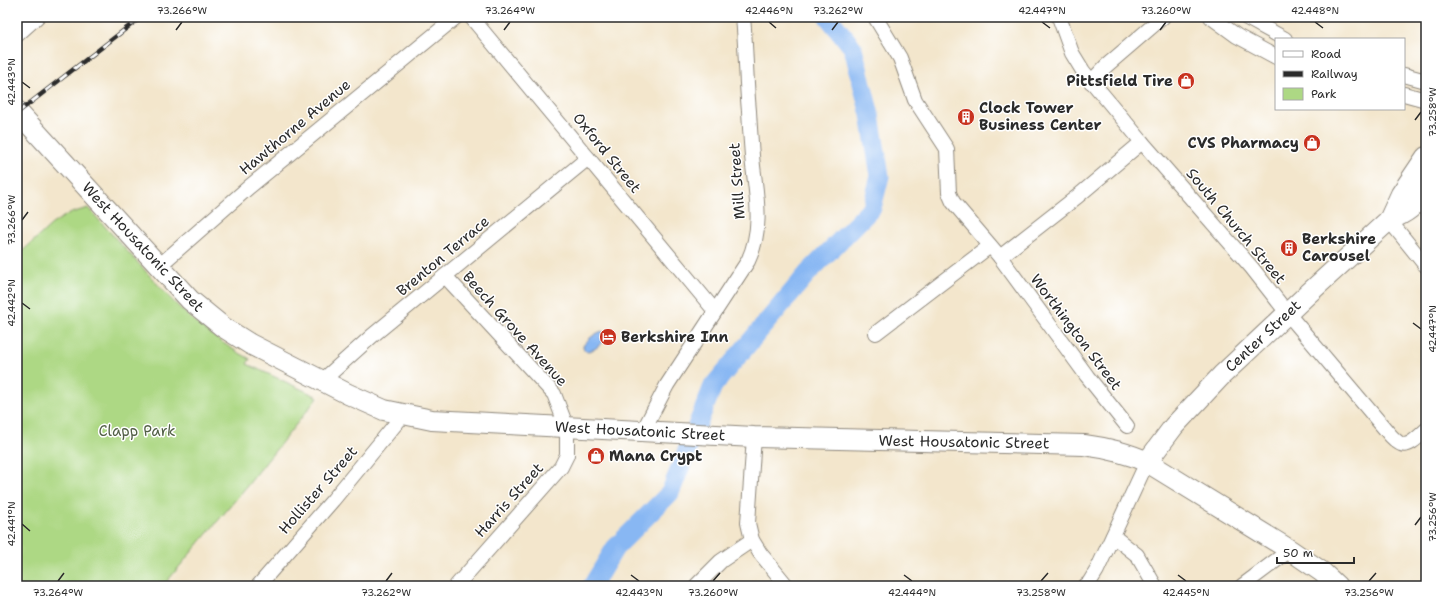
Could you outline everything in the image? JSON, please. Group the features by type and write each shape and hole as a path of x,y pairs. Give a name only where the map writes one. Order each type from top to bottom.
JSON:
{"highway":[{"name":"West Housatonic Street","path":"17,111 190,300 223,327 250,344 322,381 384,410 432,420 567,428 650,431 720,436 1084,445 1107,448 1130,454 1148,462 1290,550 1322,572 1337,586"},
{"name":"Center Street","path":"1148,462 1190,407 1222,375 1389,220 1401,194 1426,157"},
{"name":"Center Street","path":"1389,220 1405,214 1416,204 1426,190"}],"street":[{"path":"17,35 37,17"},
{"name":"Hawthorne Avenue","path":"159,266 249,187 456,17"},
{"name":"Oxford Street","path":"471,17 716,311"},
{"name":"Mill Street","path":"650,431 667,385 748,261 756,238 759,208 748,109 743,17"},
{"name":"Worthington Street","path":"875,17 900,58 916,100 947,149 949,192 953,202 1000,257 1087,376 1127,426"},
{"name":"South Church Street","path":"1059,17 1072,54 1091,82 1252,268 1288,314 1391,436 1404,445 1410,443 1426,430"},
{"path":"1091,82 1106,66 1163,17"},
{"path":"1211,17 1237,36 1275,56"},
{"path":"1245,17 1283,38"},
{"path":"1405,75 1426,81"},
{"path":"1405,94 1426,100"},
{"path":"1000,257 1078,196 1142,142"},
{"name":"Brenton Terrace","path":"322,381 372,336 588,158"},
{"path":"1389,220 1426,266"},
{"path":"876,333 990,246"},
{"name":"Beech Grove Avenue","path":"445,276 554,394 567,428"},
{"name":"Hollister Street","path":"258,586 333,500 403,415"},
{"name":"Harris Street","path":"456,586 562,467 567,455 567,428"},
{"path":"754,437 748,523 752,540 760,553 787,586"},
{"path":"1088,585 1098,570 1148,462"},
{"path":"1113,536 1137,555 1155,586"},
{"path":"696,586 721,561 752,540"},
{"path":"1242,586 1290,550"}],"green space":[{"name":"Clapp Park","path":"88,208 189,317 218,340 250,359 247,364 318,397 243,491 163,586 17,586 17,256 52,224 68,214"}],"water":[{"path":"602,331 606,336 600,345 591,350 584,350 583,346 587,341"}],"waterway":[{"path":"592,586 615,548 670,493 713,386 807,274 872,208 880,176 870,115 853,48 828,17"}],"railway":[{"path":"17,113 141,17"}],"place":[{"name":"Pittsfield Tire","path":"1186,81"},
{"name":"Clock Tower Business Center","path":"966,117"},
{"name":"CVS Pharmacy","path":"1312,143"},
{"name":"Berkshire Carousel","path":"1289,248"},
{"name":"Berkshire Inn","path":"608,337"},
{"name":"Mana Crypt","path":"596,456"}]}
